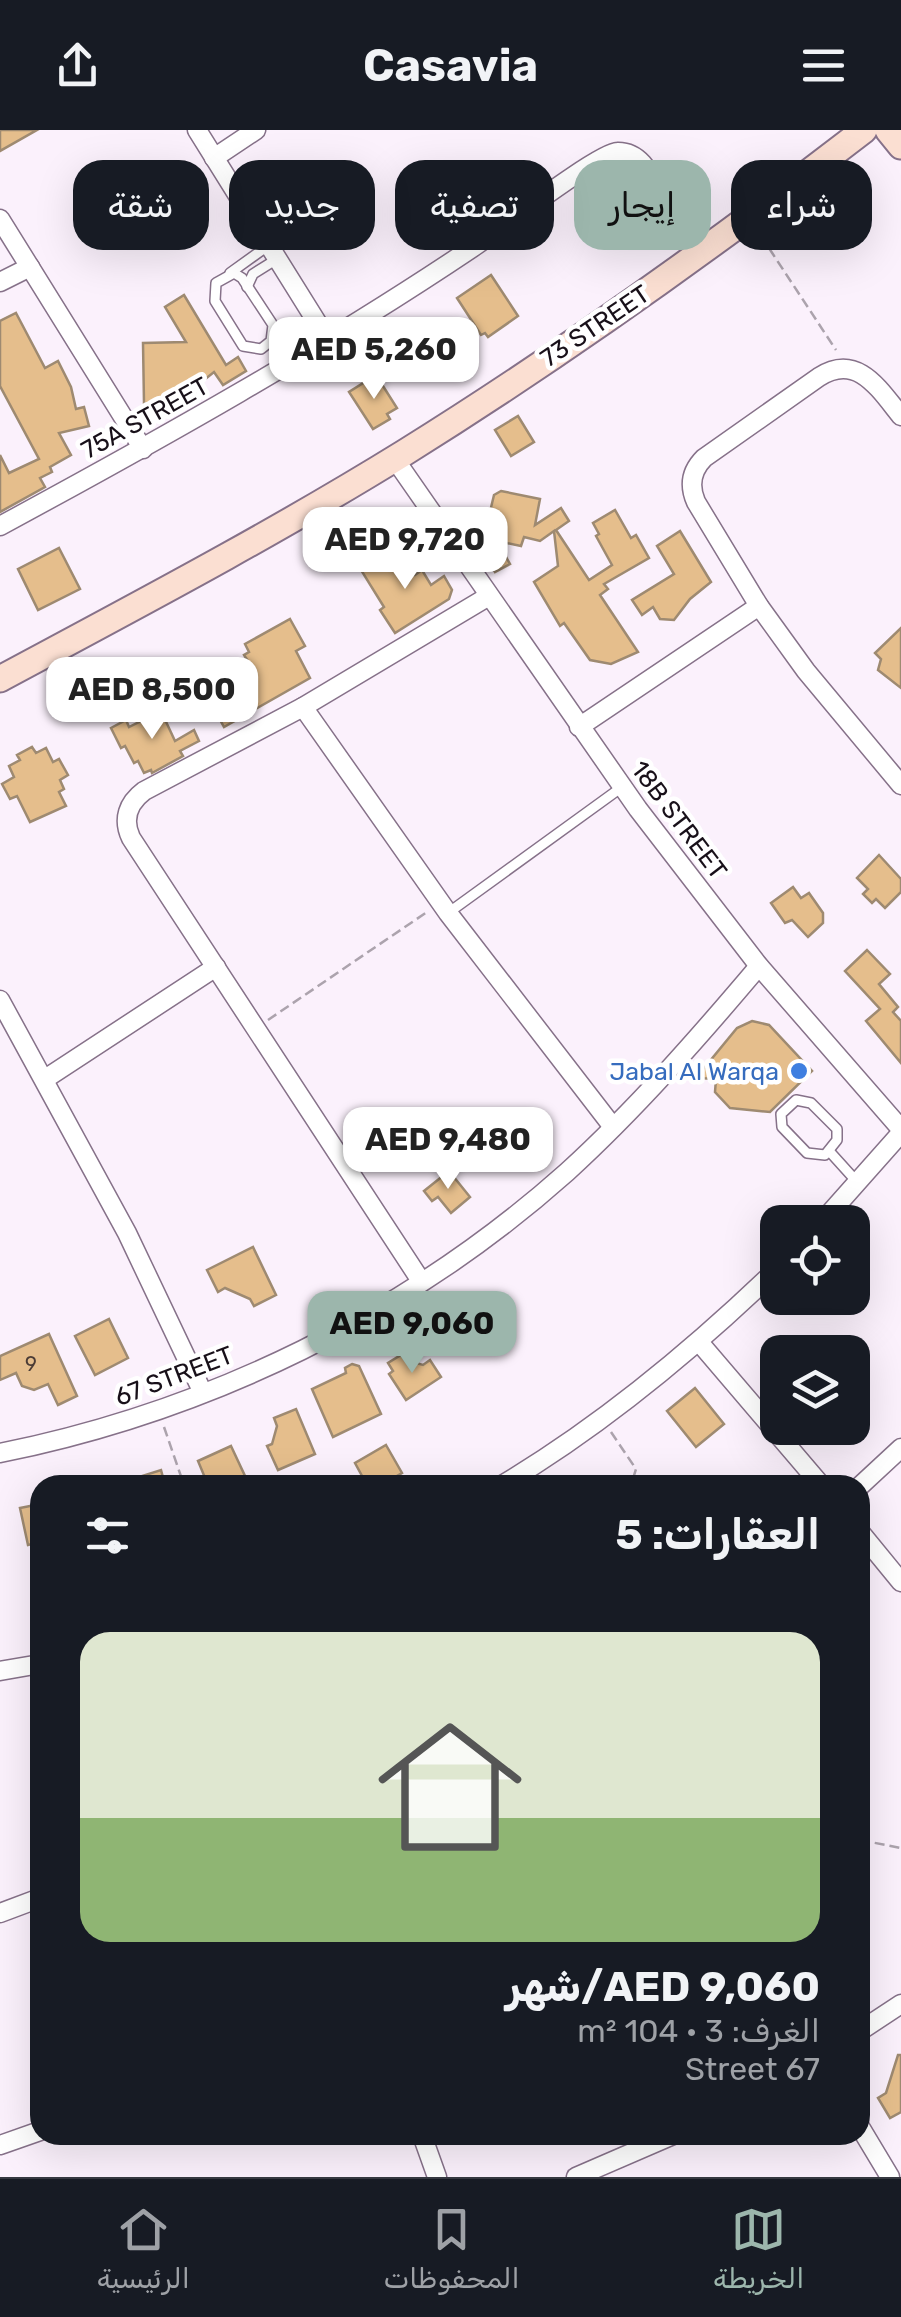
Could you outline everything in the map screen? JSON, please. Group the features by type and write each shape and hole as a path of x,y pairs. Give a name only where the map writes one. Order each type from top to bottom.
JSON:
{"street":[{"path":"197,130 328,340"},
{"path":"214,158 256,130"},
{"name":"73 STREET","path":"825,160 864,130"},
{"path":"888,130 901,146"},
{"name":"75A STREET","path":"596,160 615,152 638,160"},
{"name":"75A STREET","path":"0,526 142,449 328,340 574,176"},
{"path":"0,218 142,449"},
{"name":"73 STREET","path":"0,678 204,569 399,456 630,305 706,250"},
{"path":"0,282 30,267"},
{"path":"901,416 872,381 846,366 819,376 704,458 694,471 691,487 696,502 758,606 806,671 901,785"},
{"name":"18B STREET","path":"399,456 435,506 442,524 489,596 622,787 759,966 901,1131"},
{"path":"422,1281 131,838 127,812 144,792 303,707 489,596"},
{"path":"579,727 758,606"},
{"path":"303,707 444,908 613,1126"},
{"name":"67 STREET","path":"0,1453 84,1434 203,1394 316,1344 422,1281 522,1210 613,1126 759,966"},
{"path":"45,1079 216,967"},
{"path":"0,1000 128,1233 203,1394"},
{"path":"838,1205 901,1131"},
{"path":"517,1475 602,1418 699,1342 760,1285"},
{"path":"699,1342 812,1475"},
{"path":"870,1477 901,1448"},
{"path":"870,1544 901,1582"},
{"path":"0,1671 30,1666"},
{"path":"0,1912 30,1902"},
{"path":"870,2024 901,2004"},
{"path":"0,2145 30,2134"},
{"path":"870,2144 890,2177"},
{"path":"426,2145 437,2177"},
{"path":"576,2177 650,2145"}],"lane":[{"path":"230,273 238,274 274,330 271,341 255,350 239,342 213,295 216,283 230,273 273,252"},
{"path":"248,287 253,274 273,252"},
{"path":"444,908 622,787"},
{"path":"807,1100 834,1125 838,1140 830,1152 812,1156 782,1128 781,1114 791,1102 807,1100"},
{"path":"830,1152 858,1183"}],"path":[{"path":"771,250 846,366"},
{"path":"256,1028 444,908"},
{"path":"158,1411 180,1475"},
{"path":"602,1418 636,1469 634,1475"},
{"path":"870,1842 901,1848"}],"building":[{"path":"0,130 37,130 0,151"},
{"path":"491,275 518,316 488,337 485,333 481,335 457,298"},
{"path":"184,295 226,365 238,357 246,371 223,385 214,372 204,380 195,380 195,394 184,394 184,402 171,406 144,403 143,343 186,342 165,307"},
{"path":"16,313 45,368 58,361 71,387 76,409 84,407 89,426 59,433 71,455 40,478 45,487 0,512 0,455 9,473 39,459 0,386 0,321"},
{"path":"376,375 397,408 387,414 390,419 373,429 349,392"},
{"path":"518,416 534,442 511,456 495,430"},
{"path":"501,491 540,499 535,525 561,508 569,521 556,530 589,580 612,565 593,523 615,510 631,538 636,535 649,558 604,584 608,589 600,595 638,652 611,664 590,660 564,623 560,626 534,582 558,566 554,531 540,541 524,537 521,546 497,541 510,564 495,572 477,541 484,537 494,495"},
{"path":"680,531 711,582 690,599 674,620 660,619 653,607 642,615 632,600 674,574 657,546"},
{"path":"59,548 80,589 38,610 18,569"},
{"path":"378,559 383,567 399,559 407,562 415,575 422,570 431,585 444,576 452,590 449,599 395,633 361,570"},
{"path":"290,619 305,646 296,651 310,678 224,727 218,716 243,703 234,687 248,680 242,671 251,666 244,655 249,652 245,644"},
{"path":"901,628 901,688 878,670 881,659 875,653"},
{"path":"161,711 175,741 194,730 199,741 180,751 183,756 152,773 144,773 125,746 121,748 111,728 126,720 129,727"},
{"path":"32,747 36,753 46,748 53,762 59,759 68,775 60,780 64,789 59,792 66,806 30,822 17,796 10,799 2,784 14,777 9,766 20,760 17,755"},
{"path":"879,855 901,879 901,892 885,908 863,894 868,889 857,878"},
{"path":"793,887 801,898 809,893 823,913 823,923 808,937 792,920 785,923 771,903"},
{"path":"867,950 890,974 879,984 898,1007 893,1012 901,1021 901,1063 866,1021 880,1009 845,971"},
{"path":"752,1021 769,1025 812,1071 770,1112 730,1108 715,1092 716,1079 696,1078 737,1028"},
{"path":"449,1171 470,1197 451,1213 438,1197 432,1201 424,1191"},
{"path":"253,1247 276,1295 254,1306 250,1299 225,1288 218,1292 207,1270"},
{"path":"109,1319 128,1358 95,1375 75,1336"},
{"path":"49,1334 77,1396 58,1405 48,1384 34,1390 22,1386 16,1373 0,1380 0,1356"},
{"path":"401,1355 423,1365 430,1360 441,1377 406,1400 389,1374 393,1371 388,1363"},
{"path":"359,1366 381,1414 333,1437 312,1389 346,1373 345,1368"},
{"path":"695,1388 724,1424 696,1447 667,1411"},
{"path":"296,1409 315,1454 278,1470 267,1446 272,1444 277,1426 274,1418"},
{"path":"386,1445 402,1473 362,1475 355,1463"},
{"path":"231,1446 245,1475 204,1475 198,1461"},
{"path":"30,1506 28,1545 20,1508"},
{"path":"898,2055 901,2112 890,2118 878,2098 886,2093"}],"place":[{"name":"Jabal Al Warqa","path":"799,1071"}]}
